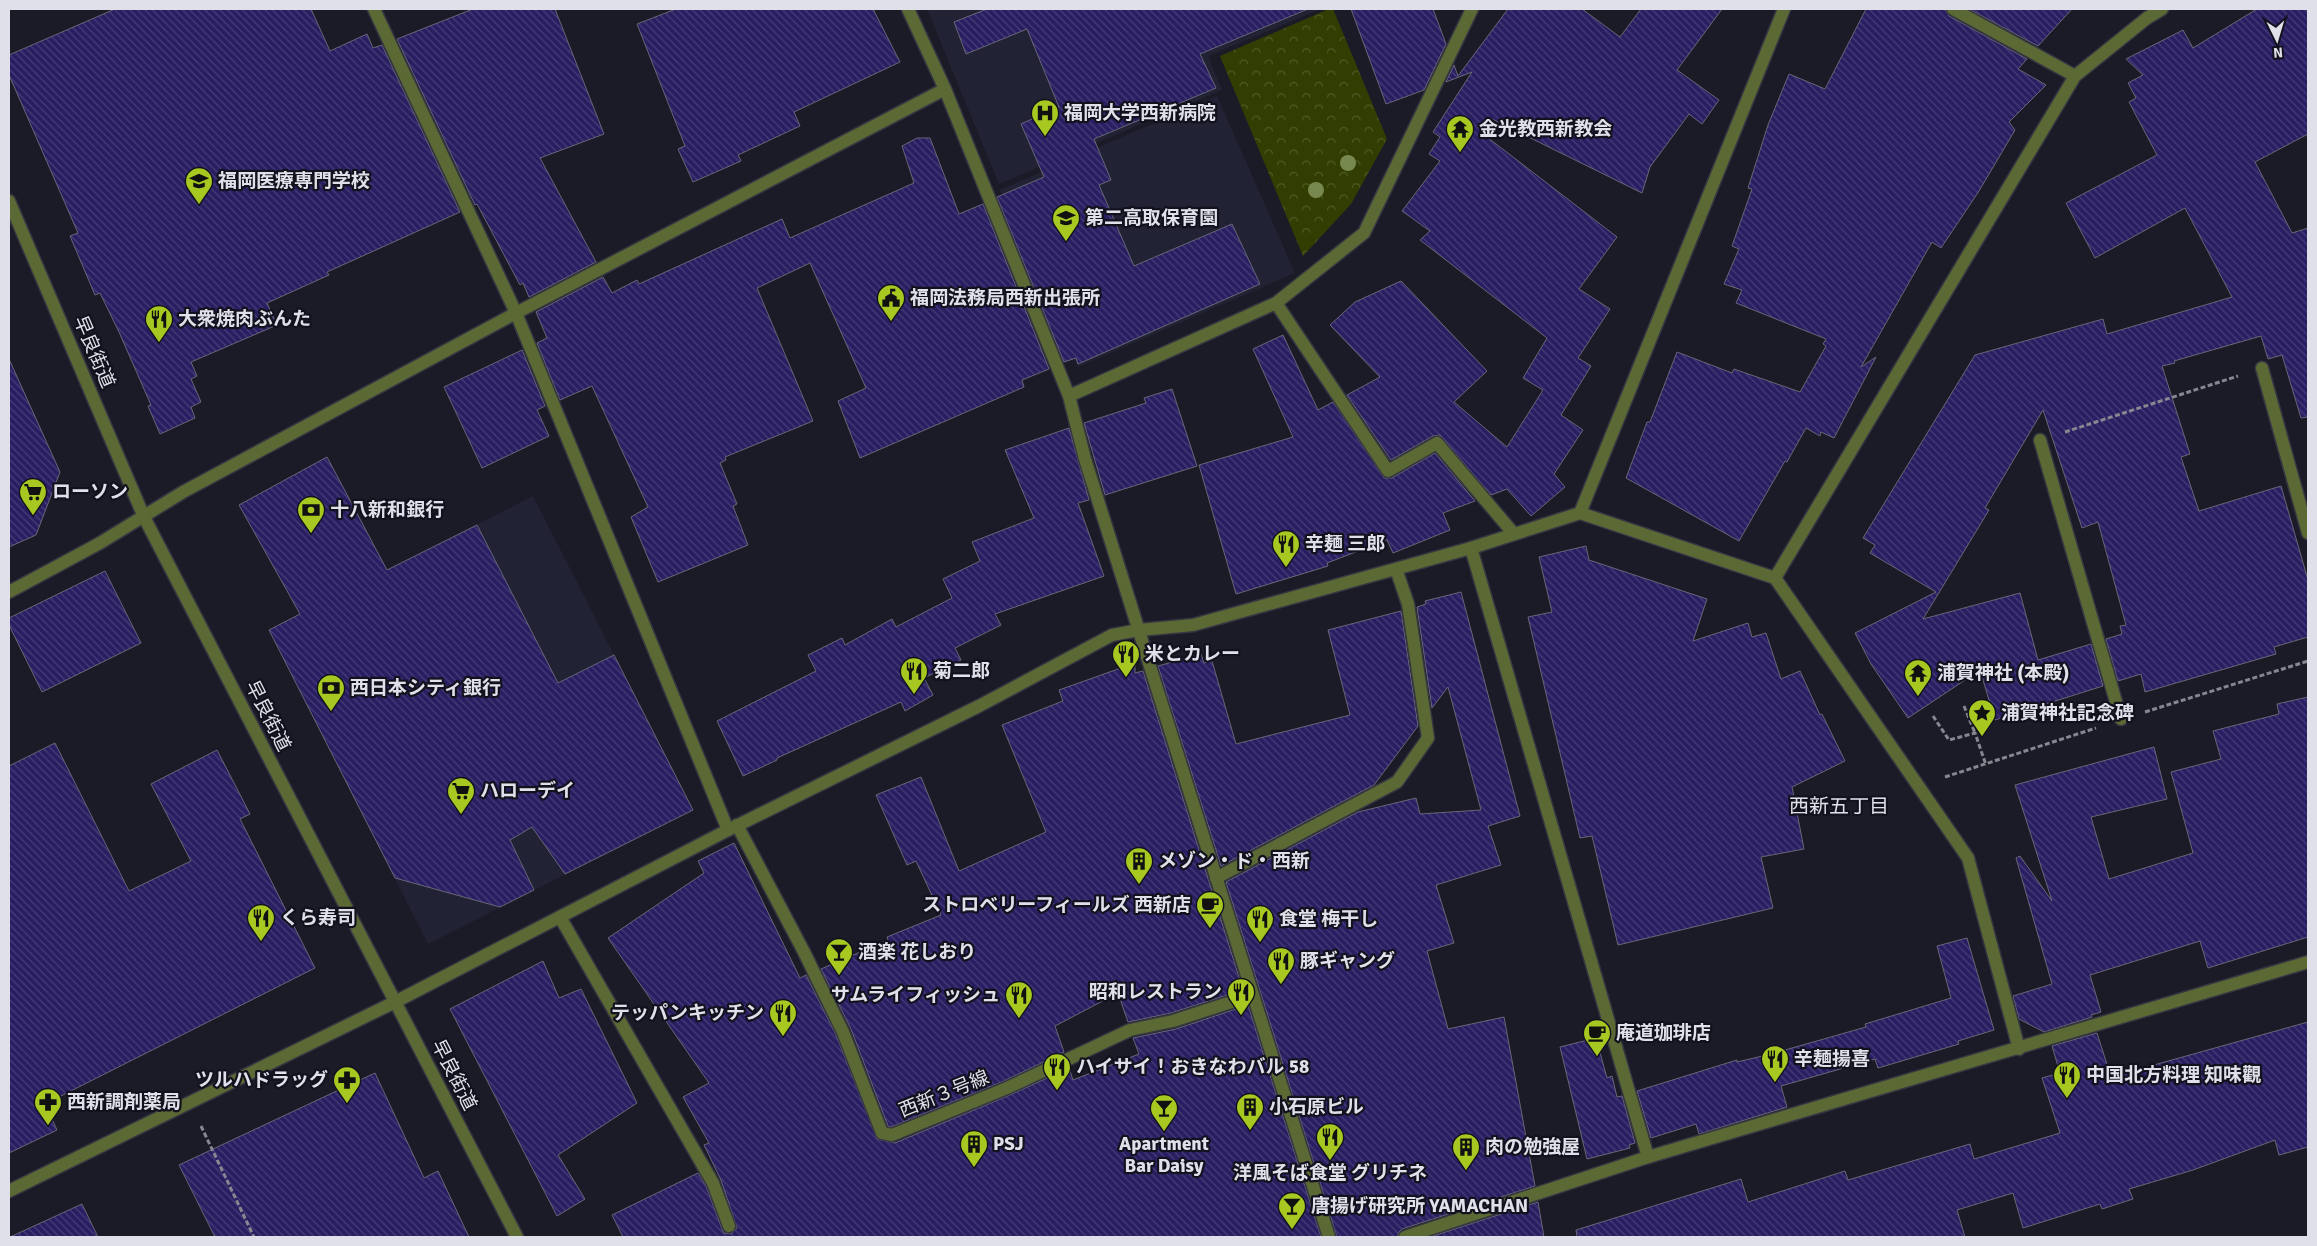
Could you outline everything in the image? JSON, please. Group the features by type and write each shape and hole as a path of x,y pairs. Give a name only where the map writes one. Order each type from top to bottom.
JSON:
{"street":[{"path":"374,9 516,313 733,828"},
{"path":"908,9 945,89 1070,396 1085,459 1329,1237"},
{"path":"1070,396 1276,303 1364,233 1472,9"},
{"path":"1580,513 1784,9"},
{"path":"1953,9 2075,76"},
{"path":"1775,578 2075,76 2147,18 2162,9"},
{"path":"9,592 144,517 183,492 516,313 945,89"},
{"name":"早良街道","path":"9,201 144,517 517,1237"},
{"path":"1276,303 1388,471 1437,443 1514,534"},
{"path":"2262,368 2308,533"},
{"path":"2040,440 2121,719"},
{"path":"9,1191 395,1002 733,828 979,706 1112,635 1139,630 1193,625 1471,548 1580,513 1775,578 1968,858 2019,1049"},
{"path":"1471,548 1648,1157"},
{"path":"1216,878 1397,782 1428,738 1408,604 1396,569"},
{"name":"西新３号線","path":"733,828 804,952 843,1032 882,1133 892,1135 1007,1088 1130,1030 1173,1021 1253,995"},
{"path":"560,917 713,1183 729,1226"},
{"path":"1405,1237 1428,1234 1648,1157 2019,1049 2308,962"}],"path":[{"path":"2040,440 2240,375"},
{"path":"1966,772 2121,719 2308,661"},
{"path":"1964,706 1986,765"},
{"path":"1933,716 1949,740 1975,733"},
{"path":"200,1123 254,1237"}],"shaded area":[{"name":"福岡大学西新病院","path":"927,9 1321,9 1208,56 1222,90 999,184"},
{"path":"1217,96 1295,273 1078,367 1000,190"},
{"path":"533,496 693,810 428,944 269,630"}],"green space":[{"path":"1329,9 1333,9 1387,139 1351,204 1303,256 1220,56"}],"building":[{"path":"115,9 311,9 330,51 367,34 373,48 382,45 460,212 327,272 329,275 267,303 277,325 191,362 197,376 191,379 201,402 191,407 195,418 160,434 148,406 151,405 119,332 100,293 95,295 70,236 78,233 9,75 9,55"},
{"path":"473,9 555,9 604,134 540,158 596,262 529,297 523,283 520,285 477,204 475,205 397,39"},
{"path":"676,9 873,9 900,62 794,112 800,126 738,155 741,161 693,182 678,149 685,146 637,24"},
{"path":"987,9 1308,9 1200,54 1216,88 1094,139 1111,180 1099,185 1134,266 1232,224 1260,284 1078,364 1076,358 1064,362 997,197 1044,177 1021,124 1059,107 1027,29 966,54 954,22"},
{"path":"1351,9 1433,9 1446,44 1424,90 1386,104"},
{"path":"1508,9 1582,9 1620,37 1641,9 1722,9 1677,70 1719,100 1702,124 1689,114 1650,167 1642,193 1492,119 1483,134 1617,237 1579,289 1610,309 1578,358 1591,366 1561,415 1583,430 1554,474 1565,487 1531,516 1507,489 1491,495 1440,435 1433,436 1391,460 1347,395 1380,377 1330,325 1355,302 1401,281 1487,371 1454,402 1507,447 1543,390 1523,378 1547,338 1420,240 1430,231 1402,211 1440,161 1429,154 1440,137 1433,132 1472,72 1446,82 1454,65 1458,76"},
{"path":"1866,9 1945,9 1949,16 2027,59 2018,69 2046,85 2009,122 2015,130 1979,191 1941,248 1932,242 1861,367 1876,357 1834,438 1821,432 1820,436 1806,428 1739,541 1626,478 1647,422 1650,422 1677,352 1732,373 1734,369 1800,392 1826,346 1823,344 1826,339 1736,303 1742,290 1724,284 1739,249 1732,246 1752,189 1748,188 1768,125 1789,74 1825,89"},
{"path":"1969,9 2072,9 2038,46"},
{"path":"2257,9 2308,9 2308,134 2255,162 2292,233 2308,228 2308,417 2301,418 2282,355 2268,359 2261,336 2162,366 2190,454 2181,457 2199,511 2281,486 2308,580 2308,637 2274,647 2276,654 2145,692 2141,674 2118,681 2106,639 2122,634 2120,626 2126,625 2098,522 2082,528 2043,410 1985,508 1989,510 1923,619 2020,593 2038,660 2091,644 2103,686 1995,720 1980,670 1908,718 1871,664 1855,633 1936,592 1870,553 1875,545 1863,538 1975,355 2103,319 2107,334 2232,297 2185,208 2095,258 2066,203 2157,155 2129,102 2136,98 2128,83 2143,75 2126,59 2183,30 2193,48"},
{"path":"917,138 930,138 959,214 983,204 1049,369 1022,380 1024,387 860,458 838,401 866,388 810,263 757,288 813,421 725,457 726,460 720,463 737,504 733,506 748,545 658,582 631,517 648,507 592,386 560,400 537,343 547,338 536,312 603,277 612,293 637,280 639,284 782,219 790,238 914,183 902,146"},
{"path":"1283,335 1318,410 1333,402 1384,478 1392,478 1435,453 1475,501 1443,513 1450,530 1393,553 1387,540 1327,563 1328,566 1236,594 1199,465 1293,437 1253,349"},
{"path":"522,350 545,406 537,410 549,436 482,468 444,387"},
{"path":"9,359 60,472 36,535 9,547"},
{"path":"1172,389 1197,466 1105,495 1084,423 1146,403 1144,398"},
{"path":"1069,428 1089,500 1078,503 1104,576 995,614 1001,625 955,648 961,660 924,678 933,695 905,711 901,702 777,758 777,760 743,776 717,721 816,671 808,655 842,638 845,645 892,619 896,627 952,598 943,579 980,561 972,542 1034,518 1005,450"},
{"path":"327,457 387,570 477,525 558,683 614,655 693,810 565,874 532,827 510,840 534,890 500,907 395,878 269,630 300,614 239,505"},
{"path":"1586,546 1589,560 1707,599 1693,641 1748,623 1752,637 1766,633 1781,679 1800,671 1820,715 1822,714 1845,761 1792,787 1804,849 1761,857 1773,908 1618,945 1592,836 1580,838 1528,617 1552,612 1539,557"},
{"path":"105,571 141,643 42,692 9,625 9,618"},
{"path":"1461,592 1520,816 1488,826 1501,865 1436,885 1454,943 1427,951 1448,1029 1504,1017 1535,1186 1402,1229 1397,1237 1337,1237 1226,882 1358,812 1416,798 1420,814 1481,810 1448,687 1432,708 1417,607 1426,604 1425,601"},
{"path":"1401,611 1418,726 1374,785 1221,866 1158,666 1201,654 1204,663 1212,661 1236,744 1350,715 1328,630"},
{"path":"1135,663 1135,673 1143,671 1243,990 1171,1013 1128,1022 1118,993 1055,1026 1064,1052 1004,1081 891,1127 888,1126 851,1029 821,969 888,940 887,937 941,915 916,861 907,865 876,795 921,777 959,871 1046,832 1002,725 1063,701 1059,690"},
{"path":"2308,697 2308,937 2208,968 2200,941 2090,975 2101,1012 2091,1015 2092,1017 2044,1032 2019,1019 2013,996 2052,984 2016,858 2020,856 2052,901 2015,785 2154,747 2167,799 2091,817 2109,879 2193,853 2171,772 2221,759 2213,731 2279,714 2277,704"},
{"path":"55,743 129,891 191,861 151,784 217,750 250,814 240,819 315,968 45,1104 57,1130 9,1153 9,766"},
{"path":"734,843 800,978 806,975 836,1035 877,1139 895,1143 1069,1068 1073,1080 1139,1054 1133,1038 1176,1029 1248,1005 1321,1237 623,1237 612,1215 698,1173 706,1186 724,1233 731,1234 737,1228 721,1180 704,1145 709,1143 683,1097 709,1083 608,938 704,873 698,861"},
{"path":"1967,938 1994,1030 1958,1041 1959,1044 1878,1068 1875,1059 1781,1086 1787,1107 1699,1134 1696,1124 1651,1138 1637,1091 1737,1060 1737,1062 1771,1054 1866,1027 1865,1024 1951,998 1937,946"},
{"path":"543,961 559,998 581,989 637,1103 558,1155 585,1199 557,1216 450,1009"},
{"path":"2308,1022 2308,1147 2279,1155 2275,1140 2193,1170 2129,1189 2133,1199 2102,1209 2100,1204 2023,1228 2013,1193 1957,1210 1965,1237 1577,1237 1576,1230 1741,1179 1748,1202 1845,1171 1848,1180 1970,1144 1974,1159 2060,1133 2042,1078 2060,1073 2052,1046 2097,1033 2111,1077"},
{"path":"1596,1038 1607,1078 1612,1076 1617,1097 1622,1096 1635,1143 1629,1145 1630,1148 1587,1159 1560,1047"},
{"path":"375,1073 424,1178 438,1171 469,1237 215,1237 179,1165"},
{"path":"1538,1202 1544,1237 1430,1237"},
{"path":"82,1204 98,1237 10,1237"}],"place":[{"name":"福岡大学西新病院","path":"1045,137"},
{"name":"金光教西新教会","path":"1460,153"},
{"name":"福岡医療専門学校","path":"199,205"},
{"name":"第二高取保育園","path":"1066,242"},
{"name":"福岡法務局西新出張所","path":"891,322"},
{"name":"大衆焼肉ぶんた","path":"159,343"},
{"name":"ローソン","path":"33,516"},
{"name":"十八新和銀行","path":"311,534"},
{"name":"辛麺 三郎","path":"1286,568"},
{"name":"米とカレー","path":"1126,678"},
{"name":"菊二郎","path":"914,695"},
{"name":"浦賀神社 (本殿)","path":"1918,697"},
{"name":"西日本シティ銀行","path":"331,712"},
{"name":"浦賀神社記念碑","path":"1982,737"},
{"name":"ハローデイ","path":"461,815"},
{"name":"メゾン・ド・西新","path":"1139,885"},
{"name":"ストロベリーフィールズ 西新店","path":"1210,929"},
{"name":"くら寿司","path":"261,942"},
{"name":"食堂 梅干し","path":"1260,943"},
{"name":"酒楽 花しおり","path":"839,976"},
{"name":"豚ギャング","path":"1281,985"},
{"name":"昭和レストラン","path":"1241,1016"},
{"name":"サムライフィッシュ","path":"1019,1019"},
{"name":"テッパンキッチン","path":"783,1037"},
{"name":"庵道珈琲店","path":"1597,1057"},
{"name":"辛麺揚喜","path":"1775,1083"},
{"name":"ハイサイ！おきなわバル 58","path":"1057,1091"},
{"name":"中国北方料理 知味觀","path":"2067,1099"},
{"name":"ツルハドラッグ","path":"347,1104"},
{"name":"西新調剤薬局","path":"48,1126"},
{"name":"小石原ビル","path":"1250,1131"},
{"name":"Apartment Bar Daisy","path":"1164,1132"},
{"name":"洋風そば食堂 グリチネ","path":"1330,1161"},
{"name":"PSJ","path":"974,1168"},
{"name":"肉の勉強屋","path":"1466,1171"},
{"name":"唐揚げ研究所 YAMACHAN","path":"1292,1230"}],"district":[{"name":"西新五丁目","path":"1839,806"}]}
